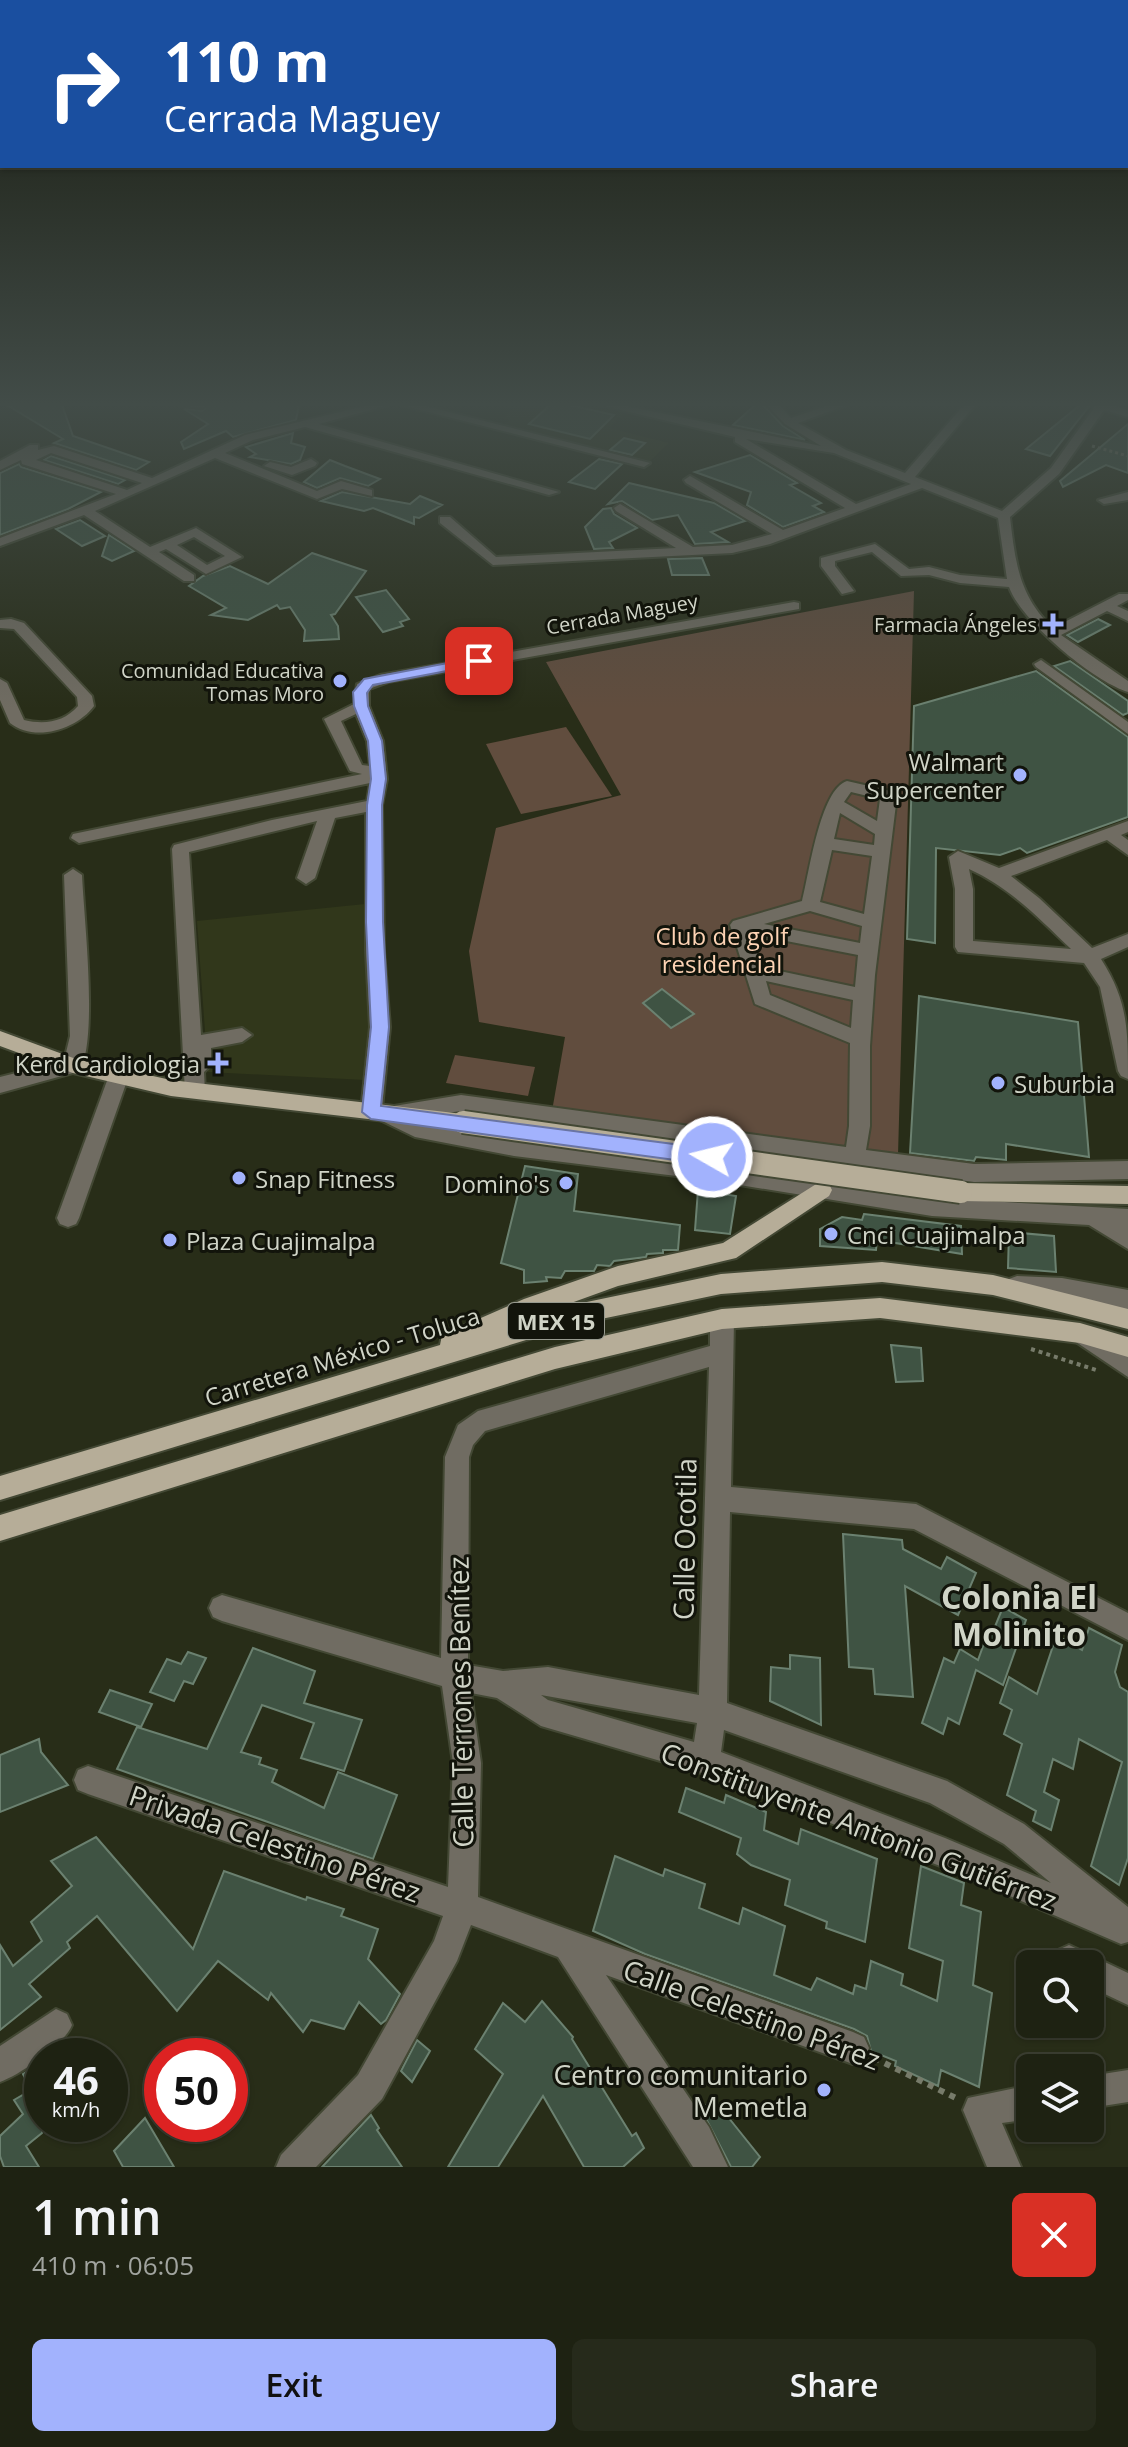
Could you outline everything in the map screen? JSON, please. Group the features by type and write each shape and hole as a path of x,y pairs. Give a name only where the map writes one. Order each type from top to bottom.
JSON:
{"main road":[{"path":"0,1038 73,1066 200,1093 463,1122 961,1192 1128,1195"},
{"path":"366,1378 532,1306 618,1276 728,1251 821,1190"},
{"name":"Carretera México - Toluca","path":"0,1488 582,1313 721,1284 882,1272 993,1285 1128,1319"},
{"name":"MEX 15","path":"0,1528 555,1358 722,1319 880,1308 1080,1333 1128,1347"}],"street":[{"path":"0,542 99,506"},
{"path":"734,506 782,535"},
{"path":"445,520 493,561 732,549 782,535 860,506"},
{"path":"980,506 1004,516"},
{"path":"1004,516 1015,506"},
{"path":"620,508 692,552"},
{"path":"87,511 189,578"},
{"path":"1004,516 1007,546 1023,605 1053,633 1128,688"},
{"path":"149,552 167,544"},
{"path":"847,591 826,563 828,558 870,547 879,549 906,573 929,571 960,579 1017,584"},
{"path":"1053,633 1124,597"},
{"name":"Cerrada Maguey","path":"361,706 362,687 385,678 794,606"},
{"path":"1107,606 1128,617"},
{"path":"0,624 19,626 84,696 86,706 80,715 49,728 31,729 6,716 0,683"},
{"path":"1041,664 1128,729"},
{"path":"1107,674 1128,673"},
{"path":"378,775 356,768 332,719 361,706 375,741 378,775 374,805 375,951 380,1027 378,1114"},
{"path":"79,838 378,775"},
{"path":"810,905 834,803 847,786 889,796 859,1039 859,1126 854,1157 821,1190"},
{"path":"834,803 884,832"},
{"path":"200,1093 180,849 272,825 374,805"},
{"path":"306,878 327,816"},
{"path":"998,875 1128,826"},
{"path":"1109,833 1128,849"},
{"path":"824,843 882,852"},
{"path":"1128,940 1090,957 964,947 964,889 958,857 998,875 1033,902 1090,957 1109,986 1128,1071"},
{"path":"0,1085 73,1066 80,1036 73,875"},
{"path":"739,925 810,905 873,923"},
{"path":"739,925 870,951"},
{"path":"739,925 762,999 859,1039"},
{"path":"753,972 865,996"},
{"path":"200,1093 201,1042 242,1035"},
{"path":"68,1218 118,1078"},
{"path":"378,1114 461,1103 974,1173 1128,1170"},
{"path":"378,1114 415,1129 514,1148 709,1171 932,1207 1097,1219 1128,1218"},
{"path":"1097,1219 1128,1240"},
{"path":"993,1285 1062,1288 1128,1300"},
{"name":"Calle Ocotila","path":"705,1760 713,1712 722,1319"},
{"path":"1080,1333 1128,1366"},
{"name":"Calle Terrones Benítez","path":"293,2167 370,2087 446,1950 462,1907 467,1763 464,1725 454,1676 457,1457 467,1430 478,1422 721,1353"},
{"path":"717,1498 916,1517 1128,1627"},
{"name":"Constituyente Antonio Gutiérrez","path":"222,1608 454,1676 503,1685 548,1681 713,1712 937,1791 1014,1834 1128,1930"},
{"name":"Constituyente Antonio Gutiérrez","path":"503,1685 541,1712 705,1760 945,1853 1128,1930"},
{"name":"Privada Celestino Pérez","path":"88,1780 462,1907"},
{"name":"Calle Celestino Pérez","path":"462,1907 853,2048"},
{"path":"569,1947 697,2139 711,2167"},
{"path":"1104,1977 1128,1989"},
{"path":"0,2066 56,2025"},
{"path":"1104,2090 1128,2086"},
{"path":"1004,2167 980,2110 1016,2104"}],"path":[{"name":"Calle Celestino Pérez","path":"853,2048 980,2110"}],"shaded area":[{"path":"365,904 375,1011 365,1080 208,1072 197,921"}],"green space":[{"name":"Club de golf residencial","path":"914,591 898,1155 552,1111 565,1037 479,1022 469,951 496,828 621,795 546,662"},
{"path":"566,727 612,796 521,814 486,744"},
{"path":"455,1055 535,1067 528,1096 446,1083"}],"building":[{"path":"0,506 74,506 68,509 0,535"},
{"path":"343,506 440,506 419,518 414,517 414,524 373,508 364,511"},
{"path":"630,506 719,506 745,521 711,532 728,542 695,544 678,515 652,520"},
{"path":"749,506 813,506 824,512 783,527"},
{"path":"611,508 614,514 637,528 609,542 613,548 594,549 585,527 603,509"},
{"path":"80,520 105,536 82,546 56,529"},
{"path":"109,535 134,551 112,561 102,556"},
{"path":"312,553 366,571 335,614 331,615 338,626 339,639 304,641 305,630 290,607 280,609 277,605 248,620 211,615 226,608 189,586 203,576 230,566 268,584"},
{"path":"702,558 709,575 672,575 668,559"},
{"path":"386,590 409,619 400,622 403,626 383,632 356,597"},
{"path":"1098,619 1110,625 1078,642 1067,635"},
{"path":"1070,661 1128,701 1128,713 1123,715 1054,666"},
{"name":"Walmart Supercenter","path":"1036,671 1128,737 1128,817 1027,853 1020,848 1000,855 936,848 935,943 907,939 914,706"},
{"path":"662,989 694,1014 671,1028 643,1003"},
{"name":"Suburbia","path":"919,996 1078,1022 1089,1157 1006,1144 1006,1160 976,1157 974,1161 910,1153"},
{"path":"525,1166 578,1174 574,1211 680,1225 678,1250 663,1250 663,1253 647,1254 646,1257 614,1261 610,1266 597,1265 594,1271 565,1271 561,1278 546,1277 547,1281 524,1283 524,1270 501,1263"},
{"path":"698,1190 736,1196 730,1234 695,1230"},
{"path":"864,1214 961,1226 962,1254 877,1240 876,1250 820,1246 820,1229 842,1217 862,1220"},
{"path":"1009,1232 1054,1236 1056,1272 1008,1268"},
{"path":"891,1345 921,1348 923,1381 896,1382"},
{"path":"843,1534 902,1540 903,1549 941,1569 947,1557 976,1573 958,1615 905,1586 913,1697 875,1694 873,1669 849,1667"},
{"path":"1003,1607 1026,1620 1003,1685 976,1670 959,1724 948,1718 943,1734 922,1723 944,1658 954,1663 960,1649 978,1660 990,1627 994,1629"},
{"path":"1089,1628 1122,1645 1115,1672 1120,1687 1128,1692 1128,1858 1119,1885 1091,1866 1122,1762 1079,1739 1073,1769 1053,1759 1044,1792 1059,1800 1051,1830 1033,1821 1036,1811 1007,1795 1022,1744 1004,1734 1012,1710 1000,1703 1009,1677 1037,1694 1055,1640 1059,1643 1060,1637 1082,1650"},
{"path":"253,1648 315,1671 304,1703 362,1720 344,1771 301,1758 314,1723 262,1705 241,1752 261,1758 259,1764 277,1770 272,1782 324,1808 338,1772 397,1795 373,1859 117,1769 137,1727 207,1749"},
{"path":"188,1652 206,1658 193,1684 184,1681 174,1701 150,1692 167,1659 181,1664"},
{"path":"790,1655 820,1658 821,1725 770,1701 771,1667 790,1669"},
{"path":"110,1690 152,1704 141,1727 99,1712"},
{"path":"39,1739 41,1752 68,1785 0,1812 0,1755"},
{"path":"686,1788 724,1803 726,1795 766,1812 764,1830 798,1844 801,1829 877,1859 865,1942 826,1928 827,1922 785,1905 790,1880 751,1865 737,1854 741,1838 679,1812"},
{"path":"96,1837 193,1949 224,1871 306,1900 307,1897 344,1909 341,1916 378,1929 368,1959 400,1994 386,2020 381,2024 359,2002 344,2029 311,2020 303,2032 271,1993 268,2000 218,1961 177,2011 97,1916 67,1942 70,1948 29,1984 41,1997 0,2030 0,1945 13,1966 42,1941 31,1922 72,1886 51,1861"},
{"path":"615,1856 663,1876 665,1869 705,1884 699,1908 739,1924 743,1908 785,1926 774,1975 811,1990 817,1978 853,1994 855,1985 866,1989 871,1961 903,1974 901,1985 937,2001 943,1961 909,1948 921,1866 964,1883 961,1905 981,1912 973,1985 992,1993 979,2087 941,2070 938,2086 895,2066 896,2061 871,2051 867,2036 854,2029 645,1954 593,1931"},
{"path":"542,2001 573,2037 632,2136 636,2133 644,2148 623,2167 584,2167 543,2096 498,2167 448,2167 503,2074 475,2049 503,2003 525,2022"},
{"path":"417,2040 430,2051 412,2082 401,2071"},
{"path":"24,2094 24,2142 31,2142 26,2146 39,2167 4,2167 0,2156 0,2136 23,2114 14,2100"},
{"path":"712,2097 760,2157 752,2167 731,2167 702,2111"},
{"path":"371,2115 379,2128 377,2130 402,2167 322,2167"},
{"path":"144,2119 144,2142 159,2142 174,2167 123,2167 114,2151 122,2142 128,2142 128,2136"}],"place":[{"name":"Farmacia Ángeles","path":"1053,624"},
{"name":"Comunidad Educativa Tomas Moro","path":"340,681"},
{"name":"Walmart Supercenter","path":"1020,775"},
{"name":"Kerd Cardiologia","path":"218,1063"},
{"name":"Suburbia","path":"998,1083"},
{"name":"Snap Fitness","path":"239,1178"},
{"name":"Domino's","path":"566,1183"},
{"name":"Cnci Cuajimalpa","path":"831,1234"},
{"name":"Plaza Cuajimalpa","path":"170,1240"},
{"name":"Centro comunitario Memetla","path":"824,2090"}],"district":[{"name":"Colonia El Molinito","path":"1019,1614"}],"route":[{"path":"479,661 369,682 360,692 361,706 375,741 379,779 374,805 374,922 380,1027 371,1112 712,1157"}]}
